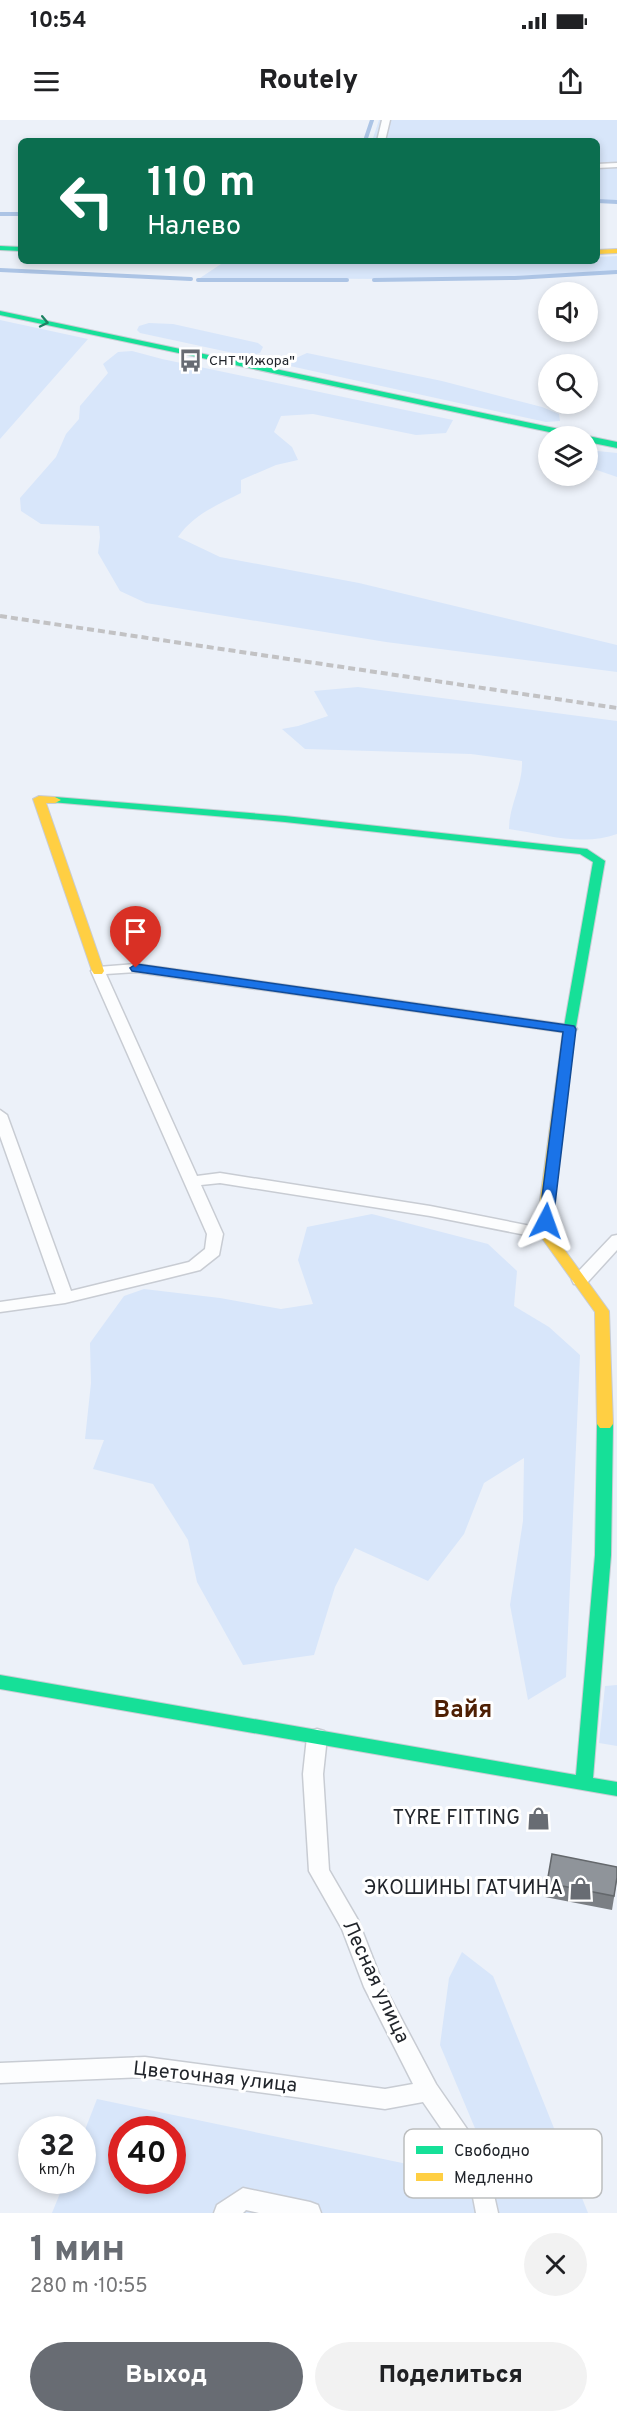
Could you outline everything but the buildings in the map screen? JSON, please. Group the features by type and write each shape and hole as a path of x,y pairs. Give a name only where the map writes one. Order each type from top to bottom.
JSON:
{"main road":[{"path":"0,238 18,239"},
{"path":"600,241 617,240"},
{"path":"0,248 18,249"},
{"path":"600,252 617,250"},
{"path":"0,313 538,427"},
{"path":"598,441 617,445"},
{"path":"98,971 39,800 285,819 583,851 599,861 570,1029 546,1208 546,1234 602,1311 606,1394 603,1555 584,1783"},
{"path":"0,1682 617,1789"}],"street":[{"path":"382,138 386,120"},
{"path":"600,166 617,165"},
{"path":"0,1307 65,1298 194,1266 213,1251 215,1234 98,971 136,968 570,1029"},
{"path":"0,1115 65,1298"},
{"path":"192,1181 220,1178 430,1211 546,1234"},
{"path":"580,1280 617,1240"},
{"name":"Лесная улица","path":"317,1737 313,1773 320,1871 351,1926 374,1987 428,2091 454,2129"},
{"name":"Цветочная улица","path":"0,2073 146,2067 385,2099 428,2091"},
{"name":"Лесная улица","path":"484,2198 487,2213"},
{"path":"225,2213 243,2199 310,2213"}],"shaded area":[{"path":"379,120 617,120 617,201 600,202 600,138 373,138"},
{"path":"617,256 617,271 386,279 200,278 221,264 600,264 600,257"},
{"path":"0,320 88,339 0,439"},
{"path":"149,323 173,324 258,343 263,347 260,353 247,356 140,333 137,330 139,326"},
{"path":"132,351 453,420 446,433 416,435 313,414 281,416 274,432 292,447 298,460 276,465 241,480 241,493 214,506 198,517 178,537 220,557 359,583 617,645 617,672 386,642 146,603 120,591 98,553 99,526 41,524 21,511 20,498 56,457 66,434 79,419 80,406 108,373 103,364 118,352"},
{"path":"307,353 442,381 538,406 538,414 559,414 560,421 546,422 290,366 287,362"},
{"path":"598,451 617,453 617,477 598,470"},
{"path":"358,687 617,721 617,834 604,838 577,839 509,829 522,761 471,754 305,749 282,729 328,716 314,691"},
{"path":"372,1214 488,1244 517,1271 514,1306 549,1327 580,1355 566,1677 528,1700 510,1605 523,1521 524,1458 484,1483 464,1534 428,1581 355,1548 335,1587 314,1655 243,1665 197,1582 188,1540 153,1484 93,1469 104,1440 85,1439 91,1383 90,1343 124,1296 144,1289 220,1298 281,1309 313,1304 298,1260 307,1227"},
{"path":"617,1685 617,1746 599,1743 605,1686"},
{"path":"462,1952 493,1976 554,2129 475,2129 440,2045 449,1978"},
{"path":"97,2099 178,2116 108,2116 108,2194 186,2194 186,2118 404,2163 404,2198 582,2198 588,2213 52,2213 60,2194 96,2194 96,2116 90,2116"}],"waterway":[{"path":"366,138 372,120"},
{"path":"600,201 617,202"},
{"path":"0,214 18,214"},
{"path":"0,270 191,279"},
{"path":"374,280 515,278 617,272"},
{"path":"198,280 347,280"}],"railway":[{"path":"0,616 617,708"}],"traffic: fast":[{"path":"0,248 18,249"},
{"path":"0,313 538,427"},
{"path":"598,441 617,445"},
{"path":"55,800 285,819 583,851 599,861 568,1038"},
{"path":"584,1783 603,1555 605,1424"},
{"path":"0,1682 617,1789"}],"traffic: slow":[{"path":"600,252 617,251"},
{"path":"55,800 39,799 98,971"},
{"path":"568,1038 546,1208 546,1234 602,1311 605,1424"}],"place":[{"name":"СНТ \"Ижора\"","path":"191,361"},
{"name":"TYRE FITTING","path":"538,1819"},
{"name":"ЭКОШИНЫ ГАТЧИНА","path":"581,1889"}],"district":[{"name":"Вайя","path":"463,1711"}],"route":[{"path":"136,968 570,1029 546,1221"}]}
